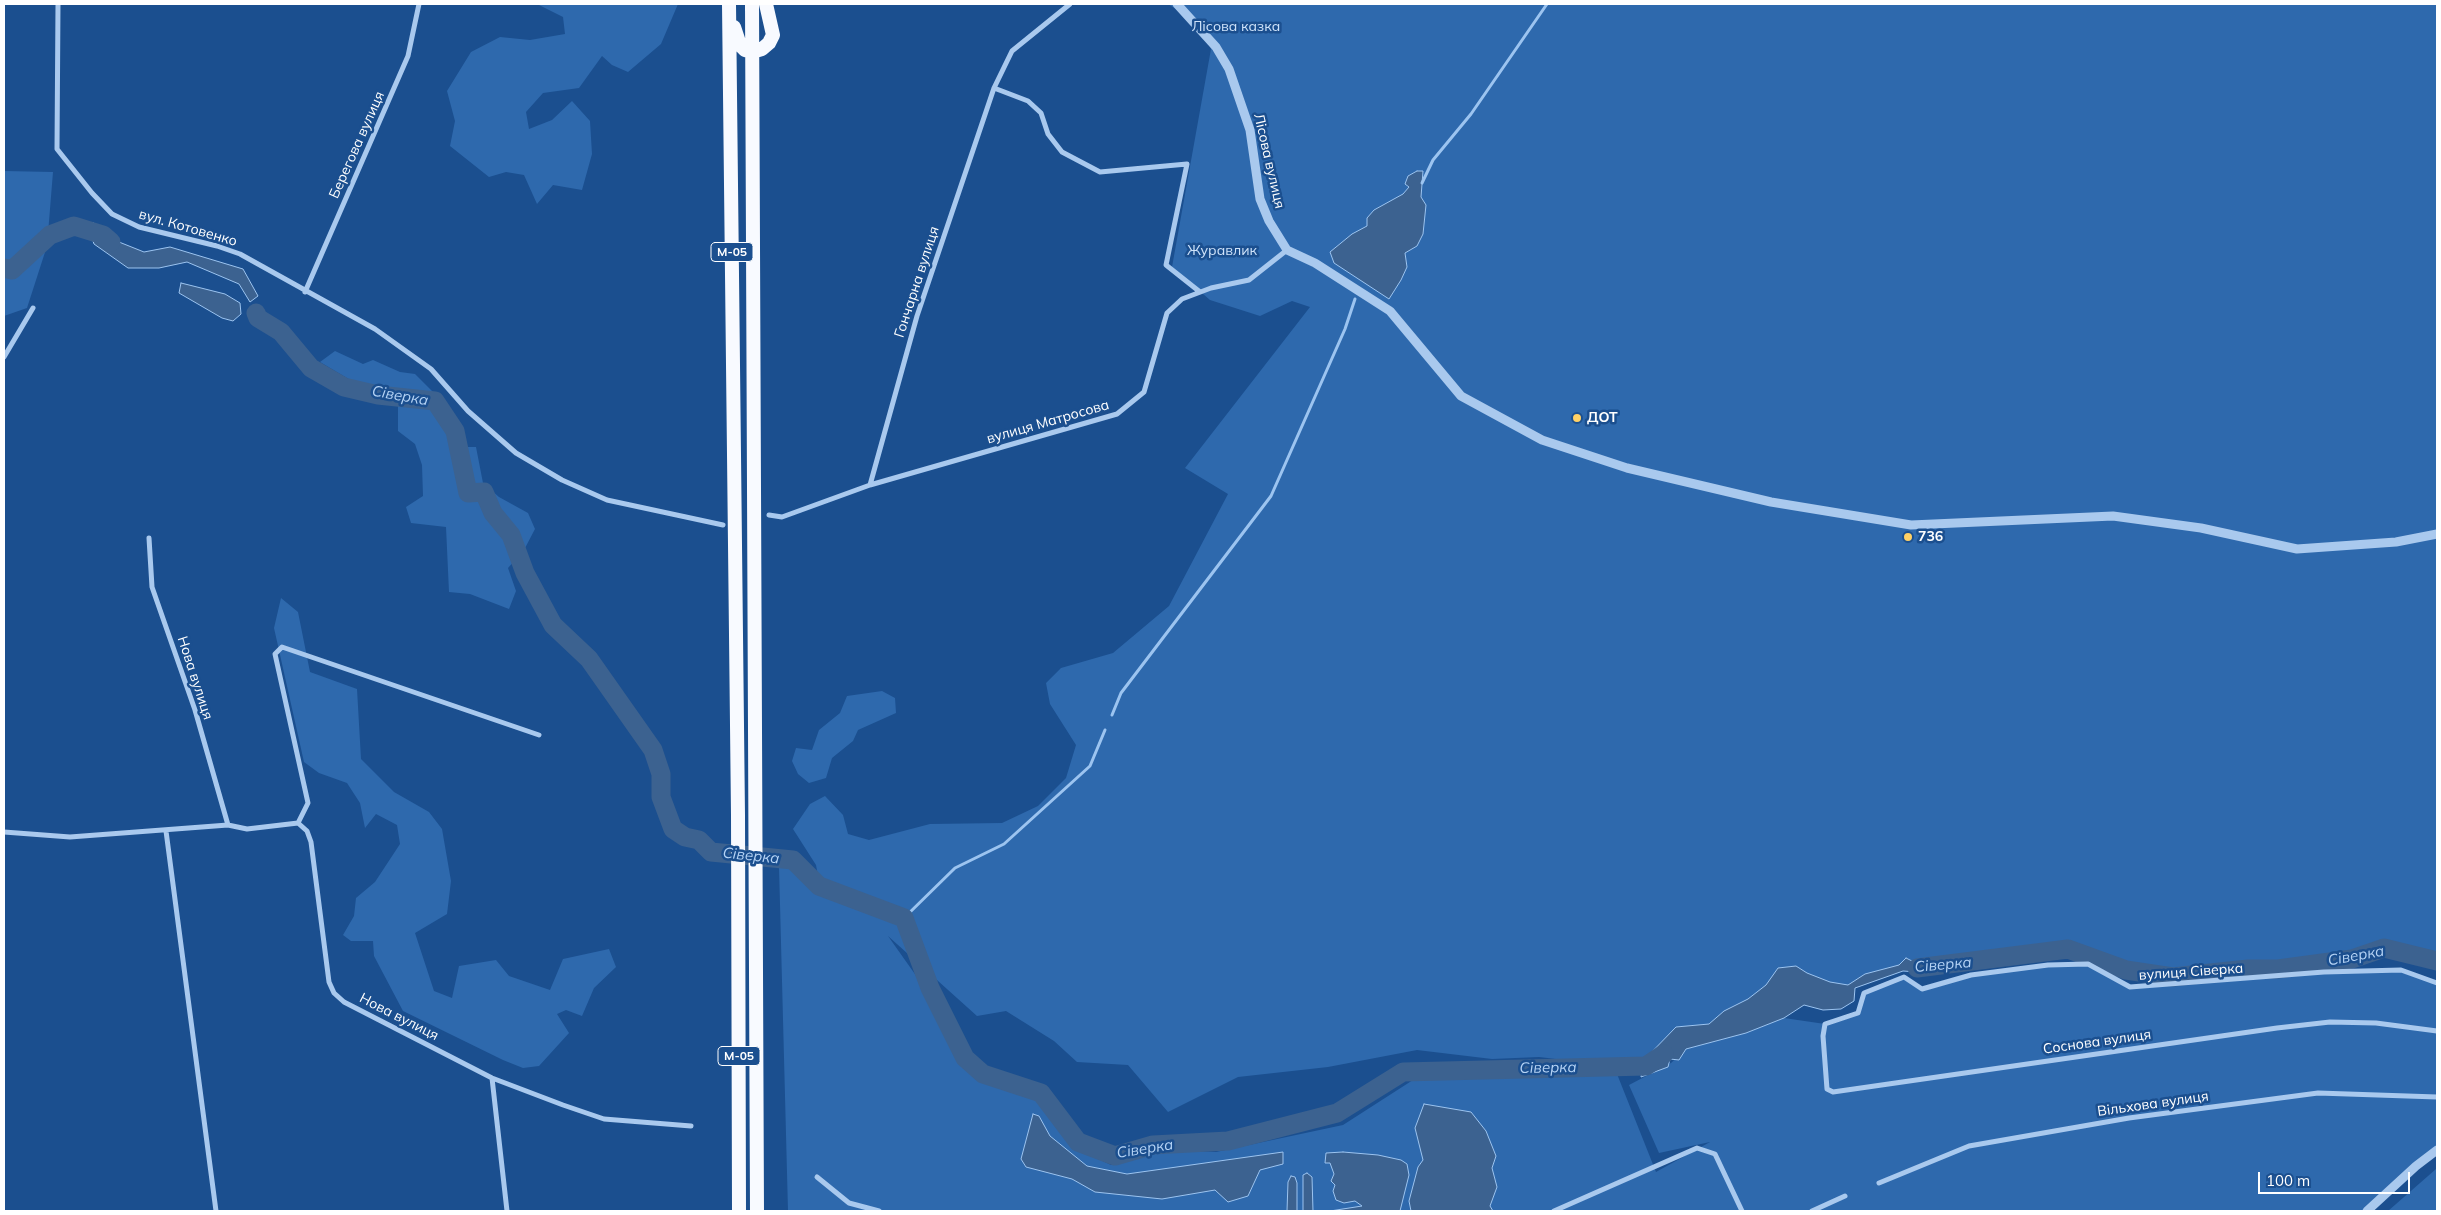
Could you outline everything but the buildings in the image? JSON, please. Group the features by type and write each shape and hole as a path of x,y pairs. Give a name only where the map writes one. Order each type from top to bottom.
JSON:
{"highway":[{"path":"731,4 735,34 740,45 745,50 752,52 762,49 769,43 773,35 766,4"},
{"name":"М-05","path":"731,4 738,815 739,1211"},
{"name":"М-05","path":"752,4 757,1211"}],"street":[{"name":"вул. Котовенко","path":"58,4 57,150 101,204 118,218 139,227 235,252 390,339 430,369 468,412 516,453 562,480 607,500 723,525"},
{"name":"Берегова вулиця","path":"305,292 408,56 419,4"},
{"name":"Гончарна вулиця","path":"870,485 917,316 994,88 1012,51 1070,4"},
{"name":"Лісова вулиця","path":"1177,4 1216,47 1229,70 1250,130 1260,199 1269,221 1287,250"},
{"path":"994,88 1028,101 1041,113 1048,134 1062,152 1100,172 1187,164 1166,265 1200,292"},
{"path":"1287,250 1315,263 1390,311 1461,396 1542,440 1627,468 1771,502 1911,525 2114,516 2201,528 2296,549 2396,542 2437,534"},
{"name":"вулиця Матросова","path":"769,515 782,517 870,485 1118,414 1144,392 1167,313 1182,299 1200,292 1249,280 1287,250"},
{"path":"4,357 33,308"},
{"name":"Нова вулиця","path":"149,538 152,587 195,710 228,825"},
{"path":"4,832 70,837 228,825 247,829 298,823 308,803 275,654 282,647 539,735"},
{"name":"Нова вулиця","path":"298,823 307,831 311,842 329,982 334,993 344,1002 492,1078 604,1119 691,1126"},
{"path":"166,831 216,1211"},
{"name":"вулиця Сіверка","path":"1825,1024 1858,1013 1864,993 1904,977 1922,990 1971,975 2048,965 2088,964 2130,988 2324,972 2402,970 2437,983"},
{"name":"Соснова вулиця","path":"1825,1024 1822,1036 1827,1089 1833,1092 2330,1022 2367,1023 2437,1031"},
{"path":"492,1078 507,1211"},
{"name":"Вільхова вулиця","path":"1879,1183 1969,1146 2120,1120 2318,1093 2437,1097"},
{"path":"1554,1211 1697,1148 1715,1154 1742,1211"},
{"path":"2367,1211 2416,1166 2437,1150"},
{"path":"817,1177 849,1203 879,1211"},
{"path":"1812,1211 1845,1196"}],"green space":[{"path":"537,4 678,4 661,44 628,72 612,65 602,56 579,88 543,93 526,112 529,129 552,120 572,101 590,121 592,154 582,190 553,185 537,204 524,175 506,172 489,177 450,146 455,121 447,91 471,52 500,37 530,40 565,34 563,17"},
{"path":"1168,4 2437,4 2437,969 2384,948 2352,959 2278,969 2248,969 2173,977 2126,970 2068,949 1931,968 1901,968 1864,983 1797,994 1699,1037 1648,1070 1539,1057 1492,1059 1417,1050 1328,1067 1238,1077 1168,1112 1128,1065 1077,1062 1054,1041 1006,1011 977,1016 888,936 917,977 955,1053 979,1078 1035,1099 1076,1148 1111,1165 1168,1150 1216,1152 1343,1125 1413,1080 1617,1074 1656,1172 1710,1142 1659,1153 1629,1085 1671,1063 1686,1049 1746,1033 1784,1018 1825,1024 1858,1013 1864,993 1904,977 1922,989 1971,975 2048,965 2088,964 2130,987 2324,972 2401,970 2437,983 2437,1148 2367,1211 788,1211 779,866 793,860 819,881 816,865 793,829 810,804 825,796 843,815 848,834 869,840 930,824 1002,823 1038,806 1066,778 1076,745 1050,704 1046,683 1061,668 1113,653 1169,606 1228,494 1185,468 1310,307 1292,301 1260,316 1210,300 1172,267 1211,49 1202,26"},
{"path":"4,171 53,172 47,246 27,308 4,316"},
{"path":"335,351 363,364 373,360 400,372 415,374 433,392 455,420 464,447 476,447 483,483 499,497 528,513 535,529 524,550 508,568 516,591 509,609 470,594 449,592 446,527 411,523 406,507 423,496 422,465 415,444 398,431 398,406 385,387 352,381 320,362"},
{"path":"281,598 298,612 310,672 357,689 361,759 394,792 429,812 442,829 451,881 447,914 415,933 434,991 452,998 459,966 496,960 509,976 550,990 563,959 609,949 616,967 594,988 582,1016 566,1010 557,1014 569,1033 539,1066 523,1068 503,1060 403,1011 374,956 373,941 351,941 343,935 354,916 356,898 375,882 400,844 397,825 376,814 365,828 360,803 347,783 319,773 304,762 274,628"},
{"path":"882,691 895,698 896,713 858,730 853,741 832,758 826,778 809,783 798,774 792,761 796,748 812,750 819,730 840,713 847,696"},
{"path":"2436,1169 2437,1211 2388,1211"}],"shaded area":[{"path":"1417,171 1423,171 1421,197 1426,205 1423,234 1417,246 1405,253 1407,267 1389,299 1334,263 1330,252 1352,234 1367,226 1367,218 1374,210 1403,194 1409,187 1405,184 1408,176"},
{"path":"93,223 113,233 114,240 144,252 170,247 243,269 258,296 250,302 239,284 187,262 159,268 128,268 94,244 89,229"},
{"path":"181,283 225,294 240,303 241,314 233,321 222,318 179,293"},
{"path":"1906,958 1920,965 1944,964 1932,973 1903,971 1855,988 1854,1001 1841,1009 1823,1010 1804,1005 1784,1018 1746,1033 1686,1049 1679,1060 1670,1059 1668,1067 1641,1077 1643,1061 1676,1027 1709,1024 1724,1011 1748,999 1766,985 1778,968 1796,966 1807,973 1830,982 1848,985 1865,974 1899,965"},
{"path":"1424,1104 1471,1112 1486,1131 1496,1156 1492,1168 1497,1187 1490,1206 1493,1211 1411,1211 1409,1201 1418,1167 1423,1160 1415,1128"},
{"path":"1033,1114 1039,1116 1050,1136 1087,1166 1127,1174 1283,1152 1283,1164 1260,1170 1248,1196 1228,1202 1215,1190 1162,1199 1095,1192 1072,1179 1026,1167 1021,1159"},
{"path":"1343,1152 1378,1155 1401,1160 1407,1164 1409,1175 1400,1211 1330,1211 1362,1206 1355,1201 1344,1203 1336,1200 1333,1191 1335,1185 1331,1181 1334,1174 1330,1163 1325,1163 1326,1153"},
{"path":"1307,1173 1312,1177 1313,1211 1303,1211 1303,1175"},
{"path":"1291,1176 1295,1177 1297,1183 1297,1211 1287,1211 1288,1182"}],"waterway":[{"path":"1422,183 1433,160 1471,114 1547,4"},
{"name":"Сіверка","path":"4,268 12,270 50,235 74,226 103,235 111,242"},
{"path":"1112,715 1121,693 1271,496 1345,329 1355,299"},
{"name":"Сіверка","path":"256,313 258,318 281,332 311,368 344,387 378,395 435,401 455,431 468,493 484,492 493,513 511,535 525,573 553,625 589,659 653,750 661,774 661,797 673,829 685,837 699,840 711,852 793,860 819,886 904,918 930,988 965,1058 983,1074 1041,1093 1078,1142 1115,1156 1153,1145 1228,1141 1337,1113 1403,1072 1646,1066 1664,1054"},
{"path":"904,918 955,868 1004,844 1090,766 1105,730"},
{"name":"Сіверка","path":"1917,968 2068,949 2126,970 2173,977 2248,969 2278,969 2352,959 2384,948 2437,961"}],"place":[{"name":"ДОТ","path":"1577,418"},
{"name":"736","path":"1908,537"}],"park label":[{"name":"Лісова казка","path":"1236,27"},
{"name":"Журавлик","path":"1222,251"}]}
